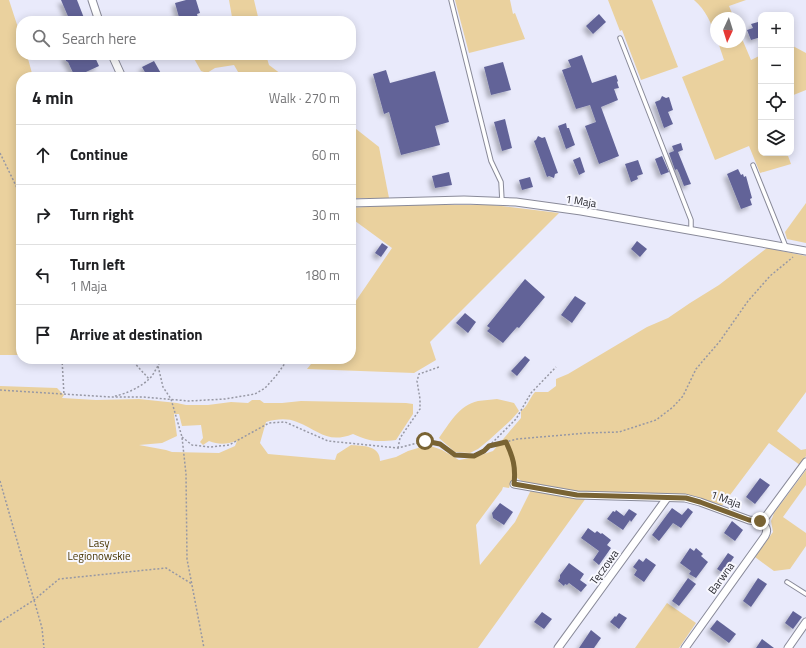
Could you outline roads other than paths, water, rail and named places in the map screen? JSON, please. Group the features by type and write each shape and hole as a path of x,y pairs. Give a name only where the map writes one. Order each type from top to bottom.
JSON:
{"street":[{"path":"92,0 97,16"},
{"path":"114,60 120,72"},
{"name":"1 Maja","path":"356,203 464,200 516,202 581,211 803,251"},
{"path":"760,521 764,519 806,462"},
{"name":"1 Maja","path":"514,484 577,495 686,498 749,520 760,521"},
{"name":"Tęczowa","path":"558,648 667,498"},
{"name":"Barwna","path":"685,648 767,533 766,527 760,521"},
{"path":"788,648 806,622"}],"lane":[{"path":"451,0 491,161 501,182 502,201"},
{"path":"620,38 692,220 691,231"},
{"path":"753,165 786,247"},
{"path":"787,582 806,594"}],"park label":[{"name":"Lasy Legionowskie","path":"99,549"}]}
